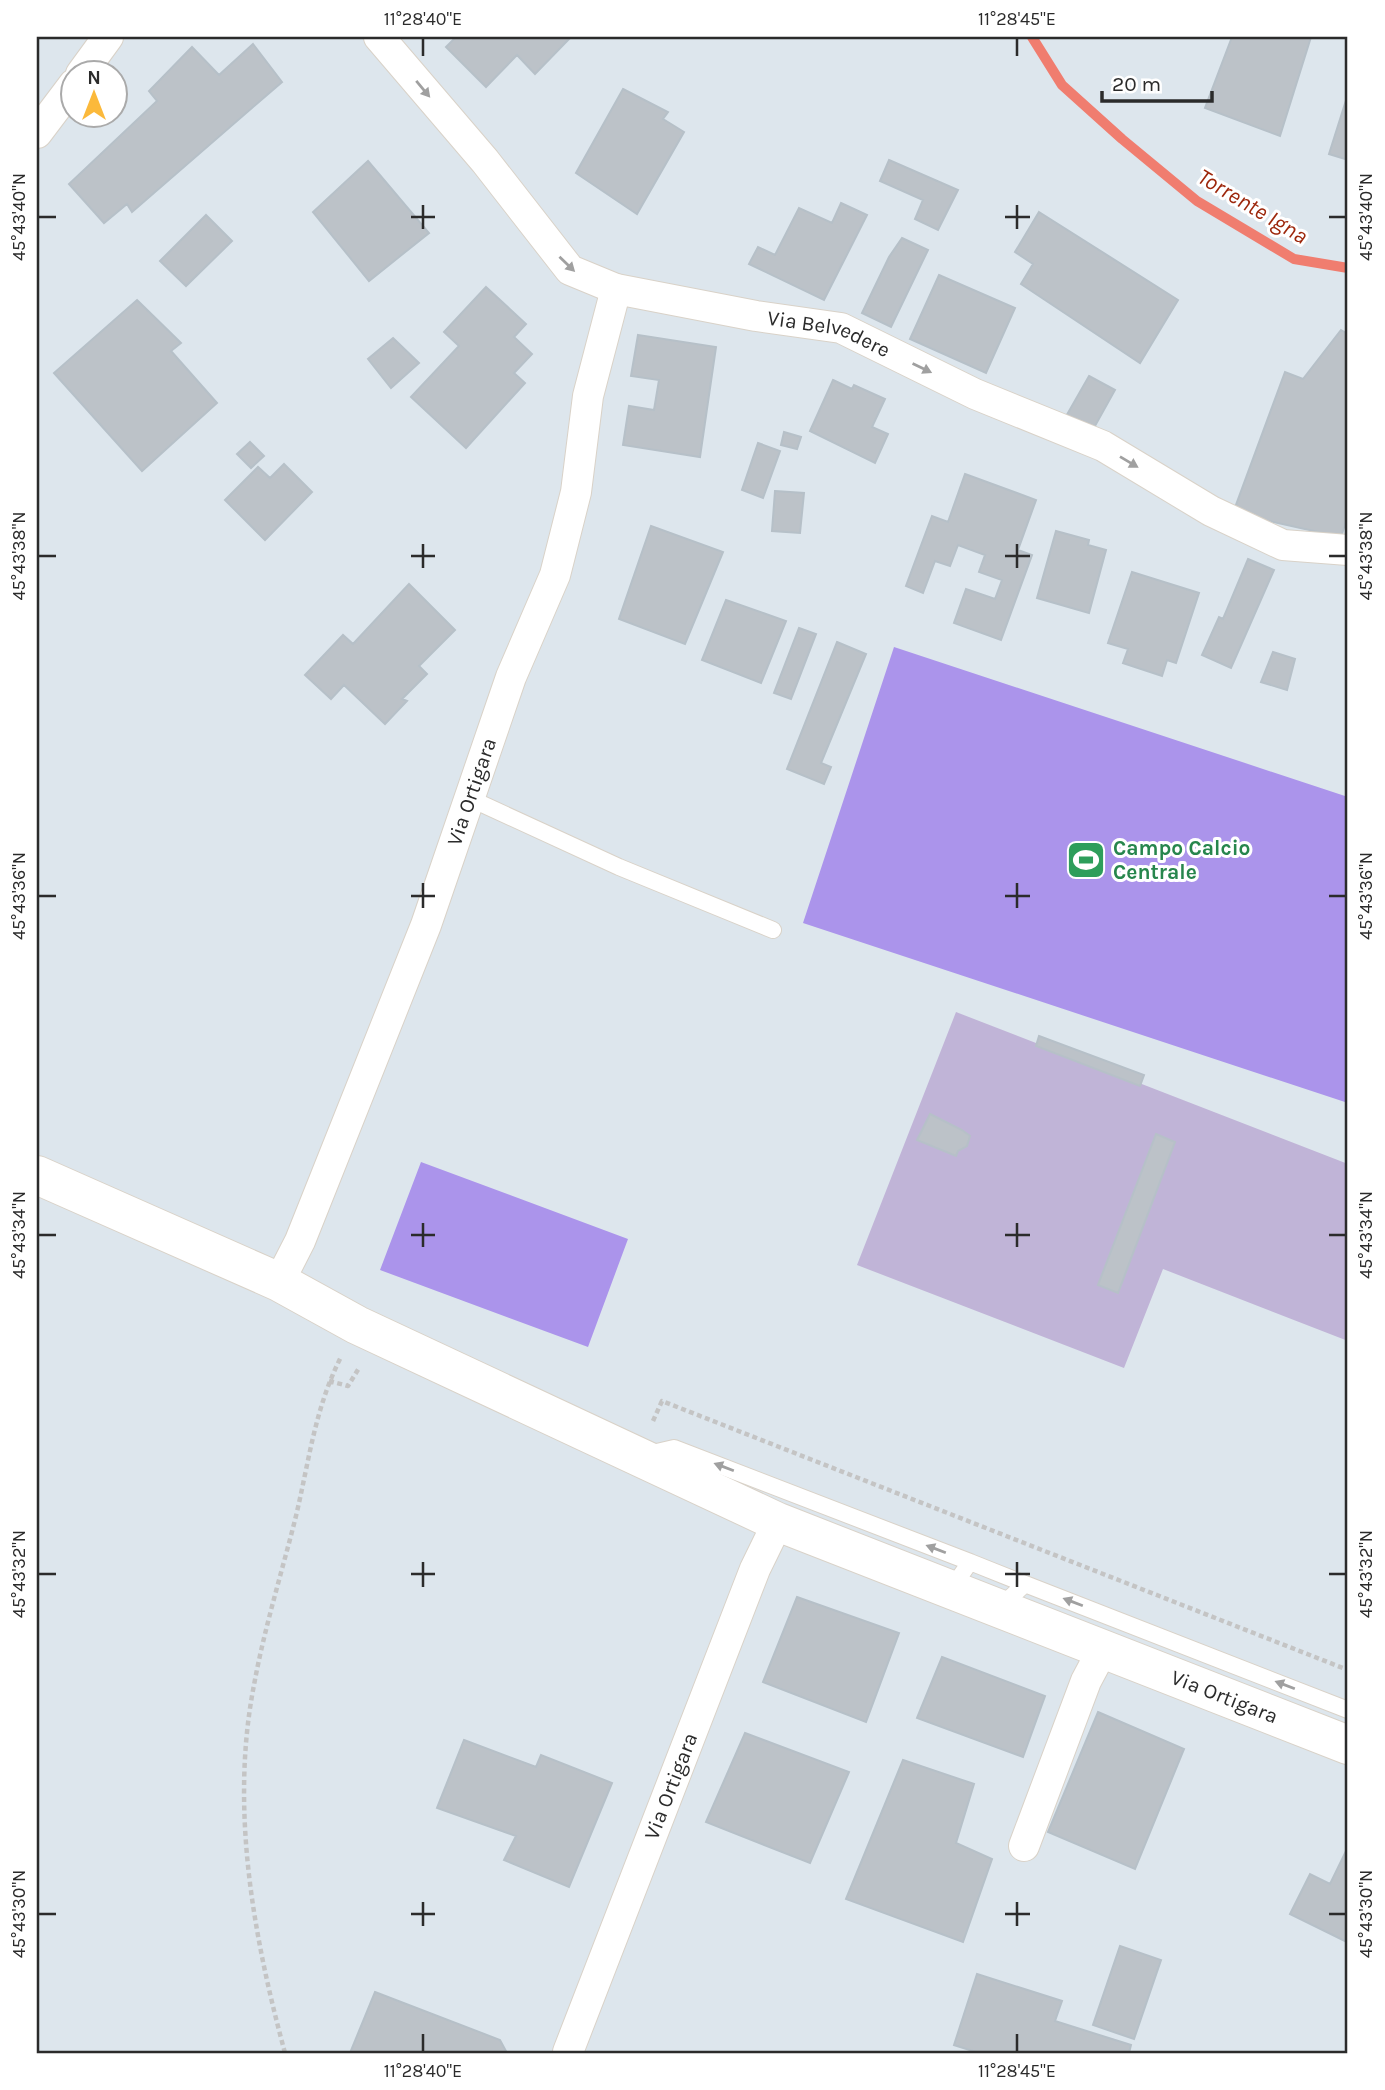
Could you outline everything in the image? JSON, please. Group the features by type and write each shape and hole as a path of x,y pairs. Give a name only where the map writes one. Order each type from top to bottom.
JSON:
{"street":[{"path":"91,60 108,37"},
{"name":"Via Belvedere","path":"379,37 485,161 570,270 616,289 756,316 841,328 975,394 1103,446 1211,511 1283,545 1348,550"},
{"path":"37,133 60,103"},
{"name":"Via Ortigara","path":"279,1282 300,1241 416,950 510,677 555,575 576,492 588,396 616,289"},
{"name":"Via Ortigara","path":"37,1175 279,1282 357,1325 646,1439 778,1522 961,1575 1012,1596 1103,1649 1348,1745"},
{"name":"Via Ortigara","path":"568,2052 755,1569 778,1522"},
{"path":"1024,1846 1086,1681 1103,1649"}],"lane":[{"path":"469,798 619,867 773,930"},
{"path":"646,1439 674,1448 961,1575"},
{"path":"1012,1596 1348,1710"}],"path":[{"path":"285,2053 251,1888 245,1830 244,1773 253,1686 296,1516 314,1424 329,1381"},
{"path":"646,1439 662,1401 1348,1670"}],"shaded area":[{"name":"Campo Calcio Centrale","path":"894,647 1348,797 1348,1103 803,923"},
{"path":"956,1012 1348,1164 1348,1341 1163,1269 1124,1368 857,1265"},
{"path":"421,1162 628,1239 588,1347 380,1270"}],"building":[{"path":"456,37 571,37 535,74 517,55 486,87 446,47"},
{"path":"1232,37 1311,37 1280,136 1205,108"},
{"path":"253,44 282,82 132,212 127,204 104,223 69,184 126,130 130,130 130,126 157,101 149,91 192,47 219,75"},
{"path":"623,89 668,112 663,119 684,132 637,214 576,173"},
{"path":"1348,94 1348,160 1329,154"},
{"path":"889,160 958,190 938,230 915,219 923,200 880,181"},
{"path":"368,161 429,233 369,281 313,212"},
{"path":"841,203 867,215 824,300 749,264 758,247 775,255 799,208 832,223"},
{"path":"1039,212 1178,300 1140,363 1021,284 1033,264 1015,252"},
{"path":"206,215 232,241 186,286 160,261"},
{"path":"902,238 928,250 891,327 862,313 889,257"},
{"path":"939,275 1015,308 986,373 910,339"},
{"path":"486,287 526,324 514,337 532,354 514,373 525,383 466,448 411,397 459,346 444,332"},
{"path":"137,300 181,343 171,351 217,403 142,471 54,373"},
{"path":"1341,330 1348,334 1348,515 1341,537 1233,513 1285,372 1303,379"},
{"path":"638,335 716,347 700,457 623,445 629,406 654,410 659,380 631,376"},
{"path":"393,338 419,363 391,388 368,359"},
{"path":"1089,376 1115,390 1090,435 1064,420"},
{"path":"833,380 852,389 854,385 885,399 872,427 888,434 875,463 810,431"},
{"path":"784,432 801,437 797,449 781,445"},
{"path":"250,442 264,456 251,468 237,454"},
{"path":"758,443 780,451 763,498 742,490"},
{"path":"284,464 312,492 265,540 225,500 258,467 270,478"},
{"path":"965,474 1036,500 1018,550 1032,555 1001,640 954,623 966,589 995,599 1002,580 979,572 985,555 958,545 950,566 935,561 923,593 906,586 932,516 948,522"},
{"path":"775,491 804,493 800,533 772,531"},
{"path":"651,526 723,552 685,644 619,619"},
{"path":"1056,531 1089,540 1088,545 1106,550 1089,613 1037,598"},
{"path":"1248,559 1274,570 1231,668 1202,655 1219,617 1223,619"},
{"path":"1132,572 1199,593 1176,663 1167,660 1162,676 1123,663 1128,649 1108,643"},
{"path":"409,584 455,630 419,666 427,674 402,699 407,701 385,724 344,685 331,699 305,675 343,635 353,644"},
{"path":"726,600 786,621 761,683 702,660"},
{"path":"799,628 816,634 791,699 774,693"},
{"path":"837,642 866,654 821,763 831,767 824,784 787,769"},
{"path":"1273,652 1295,659 1287,690 1261,682"},
{"path":"1039,1036 1144,1075 1140,1086 1036,1046"},
{"path":"930,1114 970,1136 967,1146 958,1151 956,1156 917,1140"},
{"path":"1156,1134 1175,1142 1118,1293 1098,1285"},
{"path":"797,1597 899,1633 866,1722 763,1682"},
{"path":"942,1657 1045,1696 1023,1757 917,1718"},
{"path":"1098,1712 1184,1749 1135,1869 1048,1832"},
{"path":"745,1733 849,1772 810,1863 706,1822"},
{"path":"464,1740 536,1767 541,1755 612,1783 569,1887 504,1860 516,1836 437,1808"},
{"path":"903,1760 974,1784 956,1843 992,1859 963,1942 846,1899"},
{"path":"1348,1847 1347,1942 1290,1914 1310,1874 1330,1884"},
{"path":"1120,1946 1161,1960 1134,2039 1093,2025"},
{"path":"977,1974 1062,2001 1055,2021 1131,2045 1129,2053 979,2053 954,2045"},
{"path":"375,1992 500,2040 507,2053 350,2053"}],"waterway":[{"name":"Torrente Igna","path":"1032,37 1062,85 1197,201 1294,259 1348,268"}],"place":[{"name":"Campo Calcio Centrale","path":"1086,860"}]}
